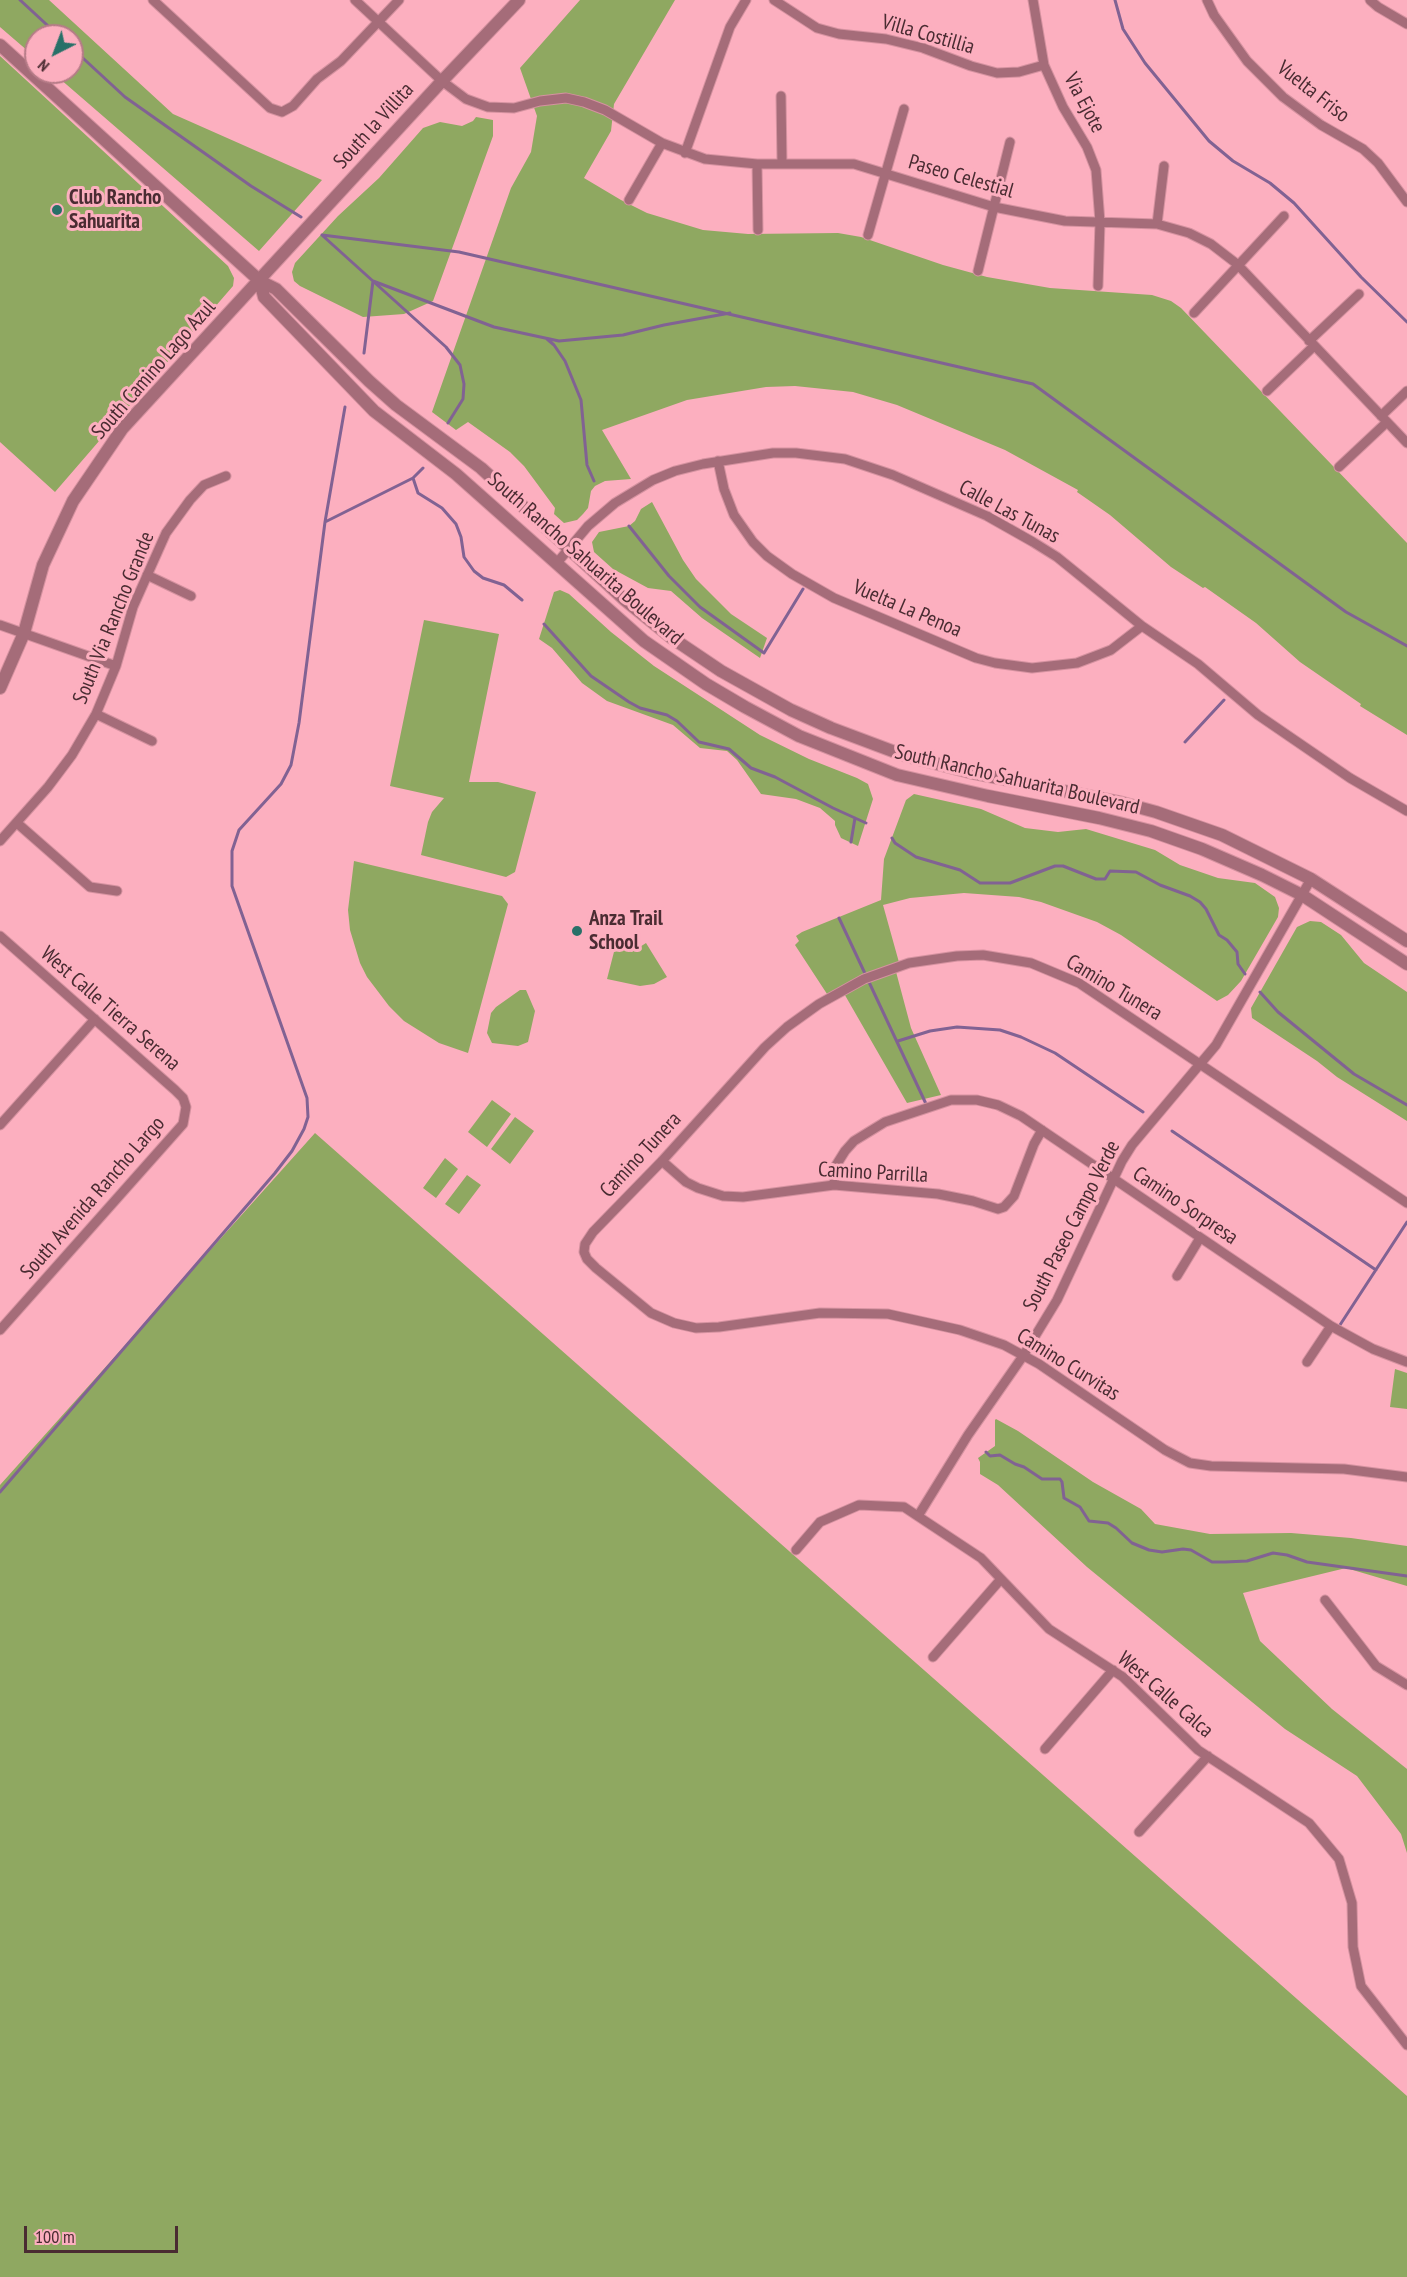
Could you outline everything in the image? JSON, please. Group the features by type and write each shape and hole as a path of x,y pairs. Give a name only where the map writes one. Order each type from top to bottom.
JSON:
{"street":[{"path":"153,0 270,108 282,112 292,106 317,79 341,61 399,0"},
{"name":"Paseo Celestial","path":"355,0 442,81 466,99 488,107 513,108 540,101 566,98 604,110 662,143 705,159 757,164 854,164 994,207 1065,220 1157,224 1190,233 1211,244 1237,264 1407,443"},
{"name":"South la Villita","path":"260,281 519,0"},
{"path":"685,153 730,27 746,0"},
{"name":"Villa Costillia","path":"774,0 817,28 839,34 886,39 923,48 997,73 1019,72 1044,65"},
{"name":"Via Ejote","path":"1033,0 1044,65 1063,107 1087,147 1096,170 1100,222 1098,286"},
{"name":"Vuelta Friso","path":"1207,0 1214,15 1254,68 1283,97 1321,124 1363,149 1378,163 1407,202"},
{"path":"1370,0 1407,24"},
{"name":"South Rancho Sahuarita Boulevard","path":"0,45 260,281 276,289 369,381 413,418 468,457 625,600 687,649 721,671 791,710 903,755 1119,802 1156,812 1231,840 1311,879 1407,941"},
{"path":"781,96 782,163"},
{"path":"868,236 904,109"},
{"path":"978,271 1010,142"},
{"path":"629,200 662,143"},
{"path":"757,164 758,230"},
{"path":"1157,224 1164,166"},
{"path":"1194,313 1237,264 1284,216"},
{"name":"South Rancho Sahuarita Boulevard","path":"260,281 264,297 350,388 382,418 473,488 629,629 676,664 745,707 799,736 897,775 943,787 1099,818 1151,831 1243,866 1302,895 1407,964"},
{"name":"South Camino Lago Azul","path":"0,688 24,633 43,565 74,501 122,429 260,281"},
{"path":"1267,391 1359,294"},
{"path":"1339,466 1407,391"},
{"name":"Calle Las Tunas","path":"556,564 567,548 588,526 615,503 637,489 675,471 718,461 773,453 796,453 845,459 873,467 957,502 1010,528 1057,557 1142,626 1198,664 1258,715 1288,737 1407,811"},
{"name":"Vuelta La Penoa","path":"718,461 724,489 734,515 753,542 781,566 834,598 976,658 1032,668 1077,663 1111,650 1142,626"},
{"name":"South Via Rancho Grande","path":"0,841 48,787 66,763 96,714 116,666 134,607 166,533 204,485 226,476"},
{"path":"147,575 191,596"},
{"path":"0,625 116,666"},
{"path":"96,714 152,741"},
{"path":"17,823 90,887 117,891"},
{"name":"South Paseo Campo Verde","path":"918,1516 968,1435 1023,1356 1056,1300 1087,1239 1112,1179 1132,1145 1216,1045 1311,879"},
{"name":"West Calle Tierra Serena","path":"0,936 175,1090 183,1098 186,1115"},
{"name":"Camino Tunera","path":"584,1252 585,1244 593,1232 662,1161 765,1047 796,1020 835,994 864,979 909,963 932,958 983,955 1031,963 1052,970 1106,1000 1407,1203"},
{"path":"0,1125 95,1019"},
{"name":"Camino Sorpresa","path":"834,1185 835,1167 839,1158 854,1141 885,1122 951,1100 977,1100 998,1105 1021,1116 1331,1326 1373,1350 1407,1362"},
{"name":"South Avenida Rancho Largo","path":"0,1330 183,1124 186,1115"},
{"name":"Camino Parrilla","path":"662,1161 686,1182 723,1196 743,1197 834,1185 909,1190 973,1201 998,1209 1004,1208 1014,1196 1034,1144 1042,1130"},
{"path":"1177,1276 1200,1238"},
{"name":"Camino Curvitas","path":"584,1252 596,1268 651,1313 674,1323 696,1328 820,1313 888,1314 960,1330 1004,1345 1068,1383 1172,1454 1190,1463 1211,1466 1324,1468 1407,1477"},
{"path":"1307,1362 1331,1326"},
{"name":"West Calle Calca","path":"796,1550 820,1522 859,1505 904,1507 981,1558 1049,1629 1123,1677 1198,1750 1309,1823 1339,1859 1352,1904 1353,1947 1361,1986 1407,2045"},
{"path":"933,1657 1001,1579"},
{"path":"1325,1600 1376,1666 1407,1685"},
{"path":"1045,1749 1113,1670"},
{"path":"1139,1832 1208,1756"}],"green space":[{"path":"0,0 49,0 75,24 24,24 24,48 0,27"},
{"path":"580,0 675,0 614,104 611,131 584,178 621,200 647,213 703,230 748,234 838,233 861,237 943,265 987,277 1050,288 1152,295 1171,301 1181,308 1407,543 1407,735 1360,706 1361,704 1300,662 1256,623 1205,587 1203,588 1171,567 1110,515 1077,492 1078,490 1005,450 897,405 853,392 795,386 766,387 687,400 602,430 631,479 605,481 595,486 591,491 588,508 583,514 577,520 564,523 554,514 555,508 524,466 510,452 468,422 456,430 432,412 511,188 531,152 537,116 520,68"},
{"path":"84,32 173,114 322,180 259,251 66,84 84,84"},
{"name":"Club Rancho Sahuarita","path":"0,56 24,78 24,84 30,84 228,266 234,278 233,286 55,492 0,442"},
{"path":"476,117 493,120 493,136 433,301 404,314 363,317 294,281 292,272 295,263 338,216 379,178 423,128 440,122 462,126"},
{"path":"652,502 683,560 696,579 731,614 767,638 760,658 702,618 671,591 648,588 613,569 594,552 592,542 599,532 629,526 635,521 641,509"},
{"path":"560,590 569,594 611,632 654,666 760,735 868,784 873,799 858,846 841,838 835,821 820,808 796,799 761,794 737,760 727,751 700,748 673,725 607,701 582,683 552,648 539,639 554,592"},
{"path":"424,620 499,634 469,782 498,782 536,792 515,872 506,877 421,855 432,812 444,798 390,786"},
{"path":"914,794 981,809 1025,828 1058,832 1086,829 1155,850 1180,865 1218,878 1255,883 1275,897 1279,908 1278,917 1241,981 1228,995 1217,1001 1121,935 1097,922 1041,902 1019,897 964,893 910,898 883,905 900,966 895,968 911,1028 941,1095 907,1103 842,990 829,997 795,945 799,941 796,936 802,932 881,900 884,859 906,800"},
{"path":"354,861 502,896 508,904 468,1053 439,1043 404,1021 389,1006 367,977 360,963 350,930 348,910"},
{"path":"1310,921 1321,922 1341,935 1364,963 1407,992 1407,1121 1337,1077 1252,1018 1251,1008 1297,927"},
{"path":"646,943 667,977 654,984 640,986 607,979 615,948 632,952"},
{"path":"520,990 526,990 535,1011 528,1042 518,1046 492,1043 487,1033 491,1013"},
{"path":"492,1100 511,1114 487,1147 468,1132"},
{"path":"515,1117 534,1131 510,1164 491,1149"},
{"path":"315,1133 1407,2096 1407,2277 0,2277 0,1485"},
{"path":"445,1158 458,1169 436,1198 423,1188"},
{"path":"467,1175 481,1185 459,1214 445,1204"},
{"path":"1395,1369 1407,1373 1407,1409 1390,1407"},
{"path":"996,1419 1018,1431 1093,1482 1141,1509 1155,1524 1210,1534 1291,1533 1407,1546 1407,1586 1346,1568 1243,1593 1260,1641 1332,1709 1407,1769 1407,1853 1401,1834 1357,1776 1285,1729 1087,1567 998,1485 980,1474 978,1458 995,1446"}],"waterway":[{"path":"20,0 46,24"},
{"path":"1115,0 1123,29 1145,63 1209,141 1233,161 1270,183 1294,203 1361,277 1407,322"},
{"path":"84,59 125,97 251,186 301,217"},
{"path":"322,235 459,252 1033,384 1346,612 1407,646"},
{"path":"323,236 446,347 460,365 464,384 463,399 448,423"},
{"path":"364,353 373,281 494,327 559,341 623,335 730,313"},
{"path":"547,339 565,361 581,400 587,465 594,481"},
{"path":"325,522 345,407"},
{"path":"0,1492 275,1173 292,1151 304,1129 308,1117 307,1098 232,886 232,851 239,830 281,784 291,765 299,723 325,522 413,478 423,468"},
{"path":"413,478 418,493 442,508 456,524 464,557 474,571 483,578 504,585 522,600"},
{"path":"629,526 669,576 700,607 764,653 803,589"},
{"path":"544,624 591,676 629,702 640,708 667,715 677,721 699,742 729,749 751,768 775,777 866,823"},
{"path":"1185,742 1224,700"},
{"path":"851,842 855,818"},
{"path":"892,838 895,843 916,857 960,870 980,883 1010,883 1055,866 1063,866 1096,879 1105,879 1110,871 1136,872 1200,902 1219,935 1227,940 1237,952 1238,964 1245,974"},
{"path":"839,918 927,1106"},
{"path":"1260,992 1278,1012 1354,1074 1407,1105"},
{"path":"898,1041 930,1031 957,1027 1000,1030 1055,1053 1143,1112"},
{"path":"1172,1131 1376,1270"},
{"path":"1338,1328 1407,1222"},
{"path":"986,1452 990,1456 1000,1455 1042,1479 1060,1479 1064,1498 1080,1507 1089,1521 1108,1523 1132,1543 1149,1550 1162,1552 1191,1550 1212,1562 1247,1561 1273,1553 1307,1562 1407,1576"}],"place":[{"name":"Club Rancho Sahuarita","path":"57,210"},
{"name":"Anza Trail School","path":"577,931"}]}
